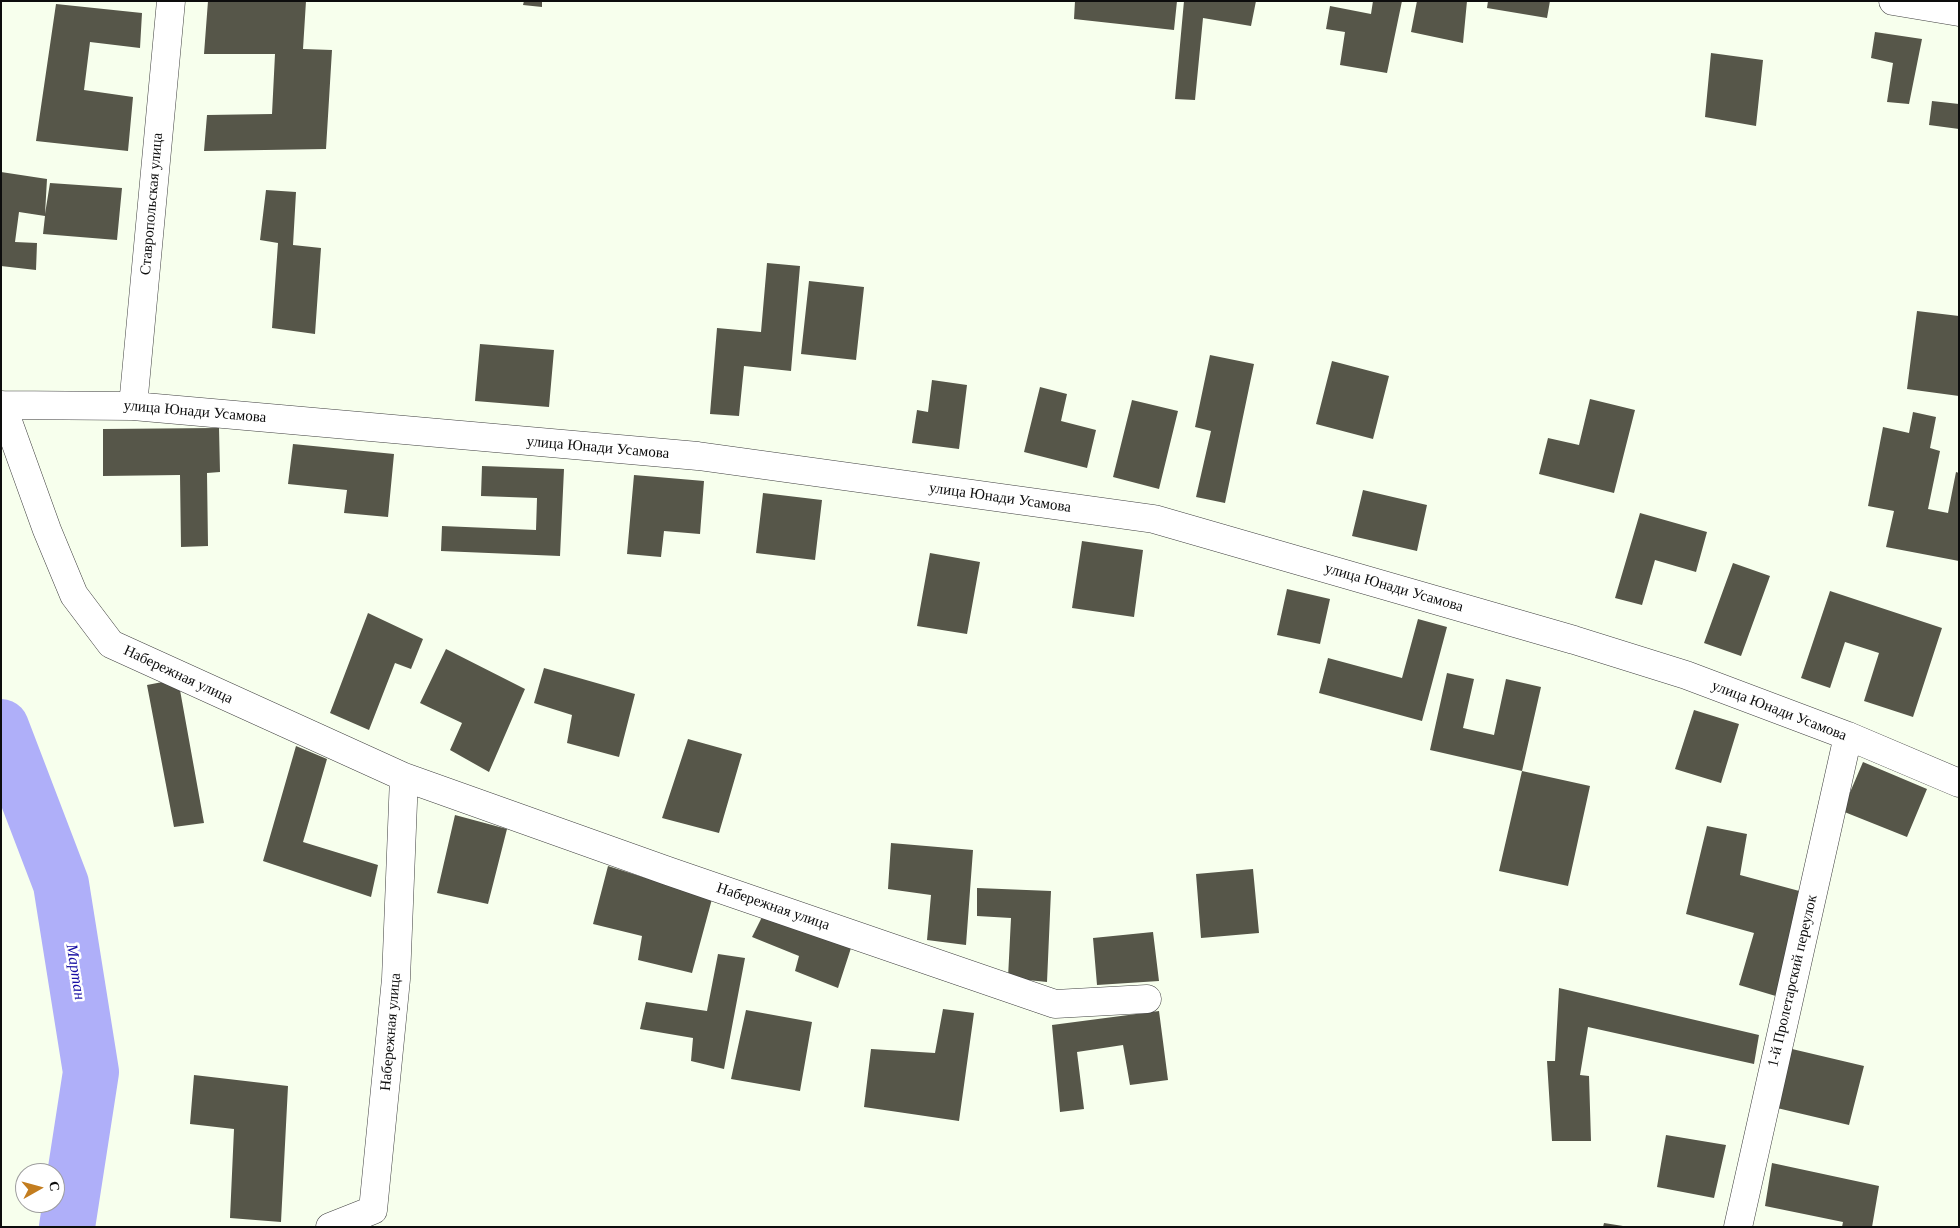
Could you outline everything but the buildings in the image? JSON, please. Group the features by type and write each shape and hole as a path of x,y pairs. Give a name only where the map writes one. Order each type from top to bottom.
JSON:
{"street":[{"name":"Ставропольская улица","path":"133,406 171,1"},
{"path":"1893,1 1959,12"},
{"name":"улица Юнади Усамова","path":"2,405 133,406 698,456 1154,519 1574,640 1686,675 1848,736 1959,784"},
{"name":"Набережная улица","path":"2,405 47,530 74,595 111,644 404,777 668,871 1055,1004 1147,999"},
{"name":"1-й Пролетарский переулок","path":"1738,1227 1848,736"},
{"name":"Набережная улица","path":"330,1227 373,1210 396,979 404,777"}],"waterway":[{"name":"Мартан","path":"1,727 61,884 91,1072 67,1227"}]}
